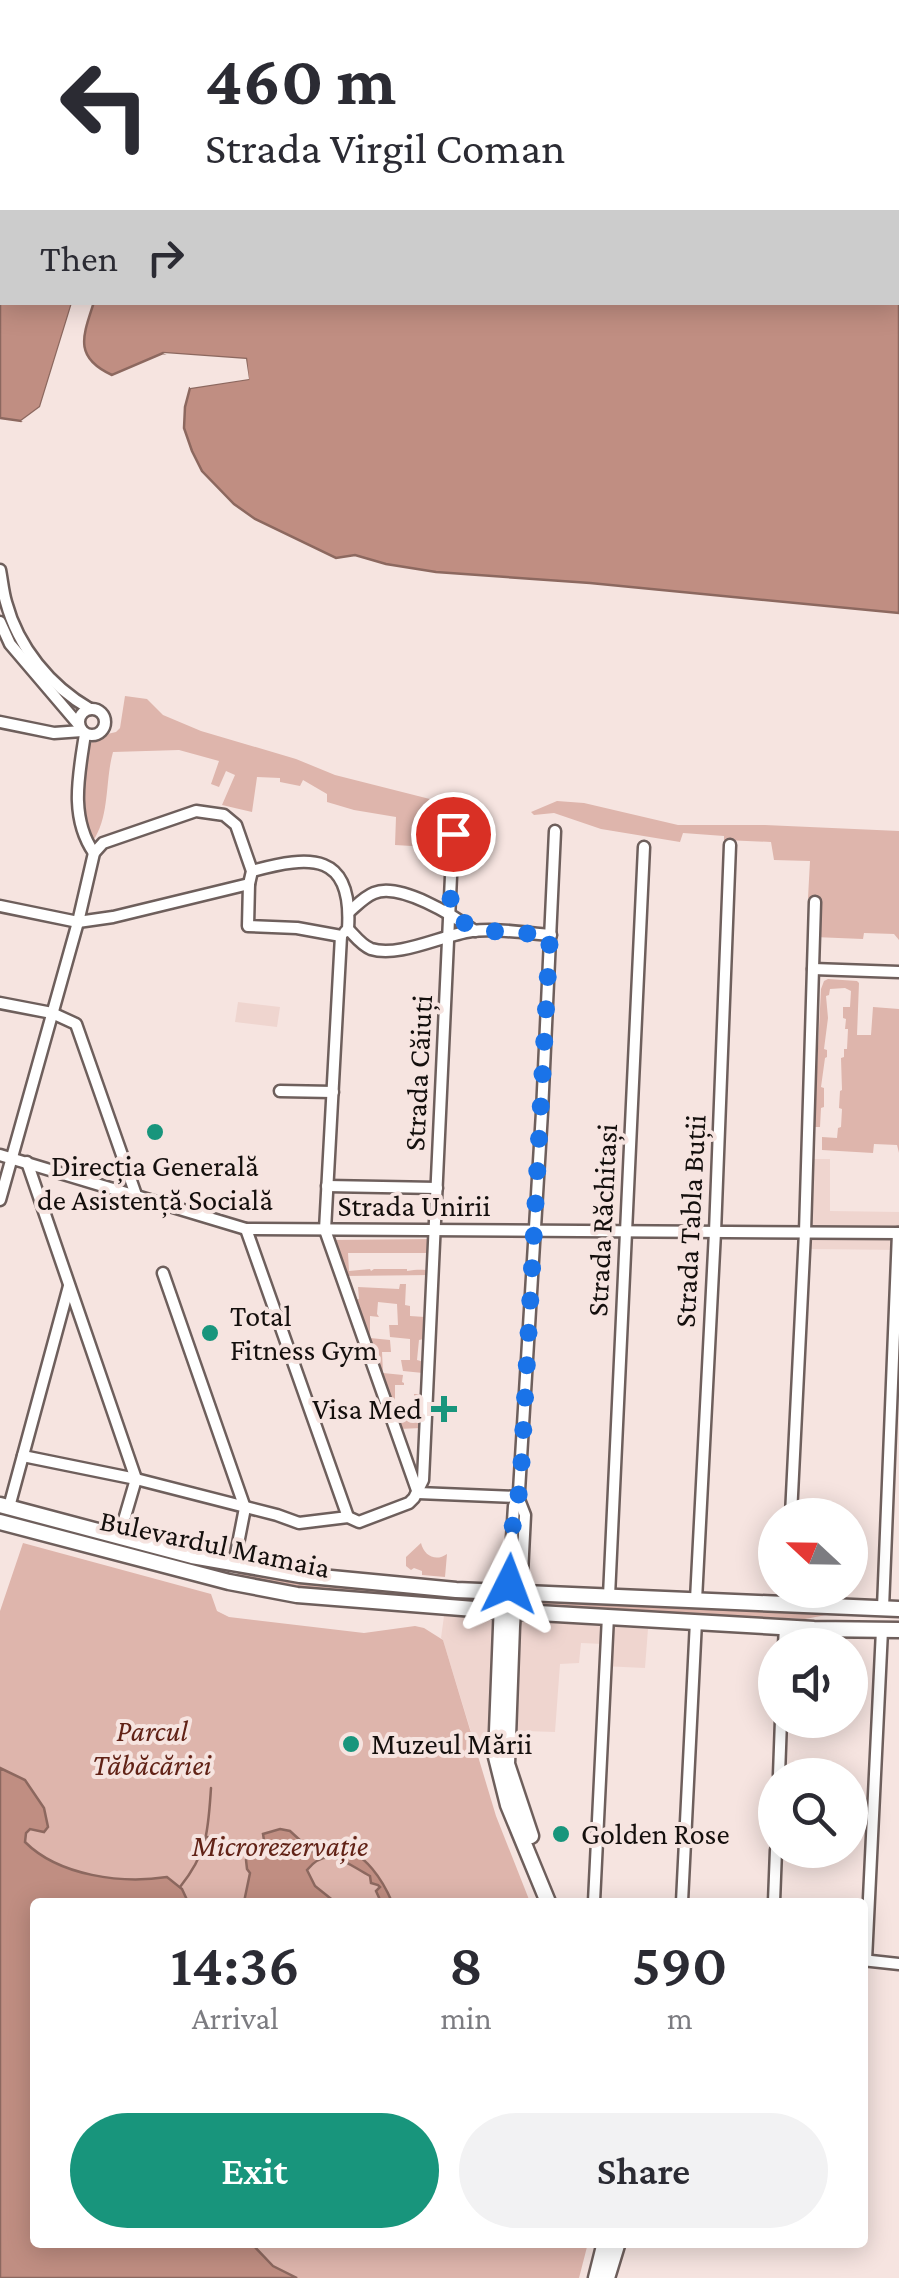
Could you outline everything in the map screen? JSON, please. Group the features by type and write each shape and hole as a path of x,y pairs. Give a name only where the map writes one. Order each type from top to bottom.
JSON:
{"main road":[{"name":"Bulevardul Mamaia","path":"5,1506 234,1564 332,1578 513,1592 696,1600 758,1598"},
{"name":"Bulevardul Mamaia","path":"0,1522 228,1582 297,1595 800,1628"},
{"path":"513,1592 507,1611 507,1764 551,1898"},
{"name":"Bulevardul Mamaia","path":"868,1606 893,1609"},
{"path":"819,1628 841,1624 892,1625 898,1617 893,1609"},
{"name":"Bulevardul Mamaia","path":"868,1630 899,1630"},
{"path":"596,2278 604,2248"},
{"path":"607,2278 616,2248"}],"street":[{"path":"0,570 6,601 37,664 68,697 98,711 105,722 98,734 82,730 54,733 0,722"},
{"path":"1,628 82,730"},
{"path":"90,710 82,714 76,800 83,838 94,853"},
{"path":"0,1200 6,1156 52,1013 94,853 103,843 196,811 213,812 236,825 250,878 248,926 344,932 372,949 390,951 476,930 550,935"},
{"path":"513,1592 509,1584 535,1232 555,831"},
{"name":"Strada Căiuți","path":"418,1493 423,1480 453,834"},
{"name":"Strada Tabla Buții","path":"696,1600 730,846"},
{"name":"Strada Răchitași","path":"609,1596 644,847"},
{"path":"0,906 78,922 113,917 250,878 286,862 314,862 332,869 343,882 349,912 344,932 325,1230 418,1493"},
{"path":"349,912 374,893 387,890 450,914 476,930"},
{"path":"793,1498 806,1232 815,902"},
{"path":"812,969 899,972"},
{"path":"0,1003 52,1013 76,1024 136,1195"},
{"path":"280,1091 332,1092"},
{"name":"Strada Unirii","path":"6,1156 246,1230 898,1232"},
{"path":"27,1162 136,1479 119,1537"},
{"path":"327,1186 437,1188"},
{"path":"246,1230 348,1518"},
{"path":"893,1609 898,1232"},
{"path":"163,1273 245,1508 234,1564"},
{"path":"5,1506 23,1456 69,1285"},
{"path":"23,1456 136,1479 298,1523 348,1518 359,1522 409,1503 418,1493"},
{"path":"418,1493 518,1497"},
{"path":"594,1898 608,1616"},
{"path":"682,1898 696,1622"},
{"path":"867,1898 882,1630"},
{"path":"774,1898 775,1868"},
{"path":"868,1960 899,1964"}],"shaded area":[{"path":"0,305 71,305 40,407 21,421 0,418"},
{"path":"93,305 899,305 899,613 436,572 355,555 336,558 255,519 234,504 202,471 192,451 184,428 190,388 248,379 246,359 163,353 112,375 86,353 87,325"},
{"path":"238,1002 280,1007 277,1027 235,1022"},
{"path":"810,1159 830,1159 830,1211 899,1212 899,1250 809,1249"},
{"path":"444,1616 648,1629 645,1668 602,1666 603,1644 581,1643 579,1663 560,1664 555,1732 524,1731 475,1745 441,1638"},
{"path":"0,1768 25,1780 44,1808 48,1827 44,1832 30,1829 25,1842 39,1854 92,1875 167,1877 186,1898 30,1898 30,2248 256,2248 273,2266 297,2278 0,2278"},
{"path":"280,1829 290,1831 314,1853 340,1850 357,1855 378,1877 390,1898 379,1898 376,1891 380,1887 371,1883 370,1876 330,1857 322,1858 307,1870 315,1886 330,1898 245,1898 250,1873 246,1860 264,1840 263,1834"}],"green space":[{"path":"125,696 147,699 163,715 201,731 296,759 335,775 489,814 444,822 445,848 395,845 396,817 327,802 327,794 303,780 300,786 280,782 280,778 257,777 252,812 222,805 235,775 226,771 219,787 211,784 219,761 179,750 113,752 102,820 93,841 83,807 88,746 99,736 120,728"},
{"path":"557,801 584,803 678,825 899,831 899,940 894,934 864,933 863,939 814,937 817,899 808,898 810,861 774,860 771,842 683,833 680,842 601,829 554,813 531,812"},
{"path":"828,979 859,983 857,1035 871,1035 873,1007 899,1009 899,1153 897,1145 874,1144 873,1153 822,1150 822,1137 837,1138 841,1127 841,1058 847,1049 848,1029 843,1007 850,1007 851,991 830,989 826,996 827,1057 821,1087 824,1107 820,1127 814,1127 821,989"},
{"path":"433,1239 432,1252 428,1253 348,1253 349,1271 433,1270 432,1275 345,1276 331,1240"},
{"path":"400,1284 406,1284 405,1305 410,1306 410,1316 425,1317 424,1339 419,1340 417,1360 424,1362 423,1373 403,1371 401,1360 410,1360 410,1339 390,1337 389,1325 398,1325 397,1304 378,1302 379,1317 370,1316 370,1338 390,1340 391,1352 382,1352 383,1373 403,1375 404,1385 395,1385 395,1407 415,1408 414,1394 423,1394 421,1428 399,1429 353,1300 359,1299 358,1287 399,1289"},
{"name":"Parcul Tăbăcăriei","path":"23,1543 211,1594 217,1611 229,1617 364,1633 424,1628 443,1640 496,1816 528,1898 30,1898 30,2248 587,2248 579,2278 0,2278 0,1611"},
{"path":"421,1543 431,1556 447,1554 445,1577 422,1575 422,1571 406,1566 406,1557"},
{"path":"238,1573 483,1595 483,1603 261,1583 236,1578"},
{"path":"611,1599 867,1616 805,1619 539,1607 540,1600 587,1604"}],"pier":[{"path":"71,305 76,305 44,409 28,423 21,421 40,407"},
{"path":"163,353 246,359 249,379 190,388 189,383 243,375 242,364 174,359"}],"waterway":[{"path":"180,1887 205,1840 211,1788"},
{"path":"206,1837 223,1838"},
{"path":"238,1844 253,1852"}],"place":[{"name":"Direcția Generală de Asistență Socială","path":"155,1132"},
{"name":"Total Fitness Gym","path":"210,1333"},
{"name":"Visa Med","path":"444,1409"},
{"name":"Muzeul Mării","path":"351,1744"},
{"name":"Golden Rose","path":"561,1834"}],"route":[{"path":"453,834 450,914 476,930 550,935 520,1491 514,1506 509,1584"}],"park label":[{"name":"Microrezervație","path":"280,1846"}]}
